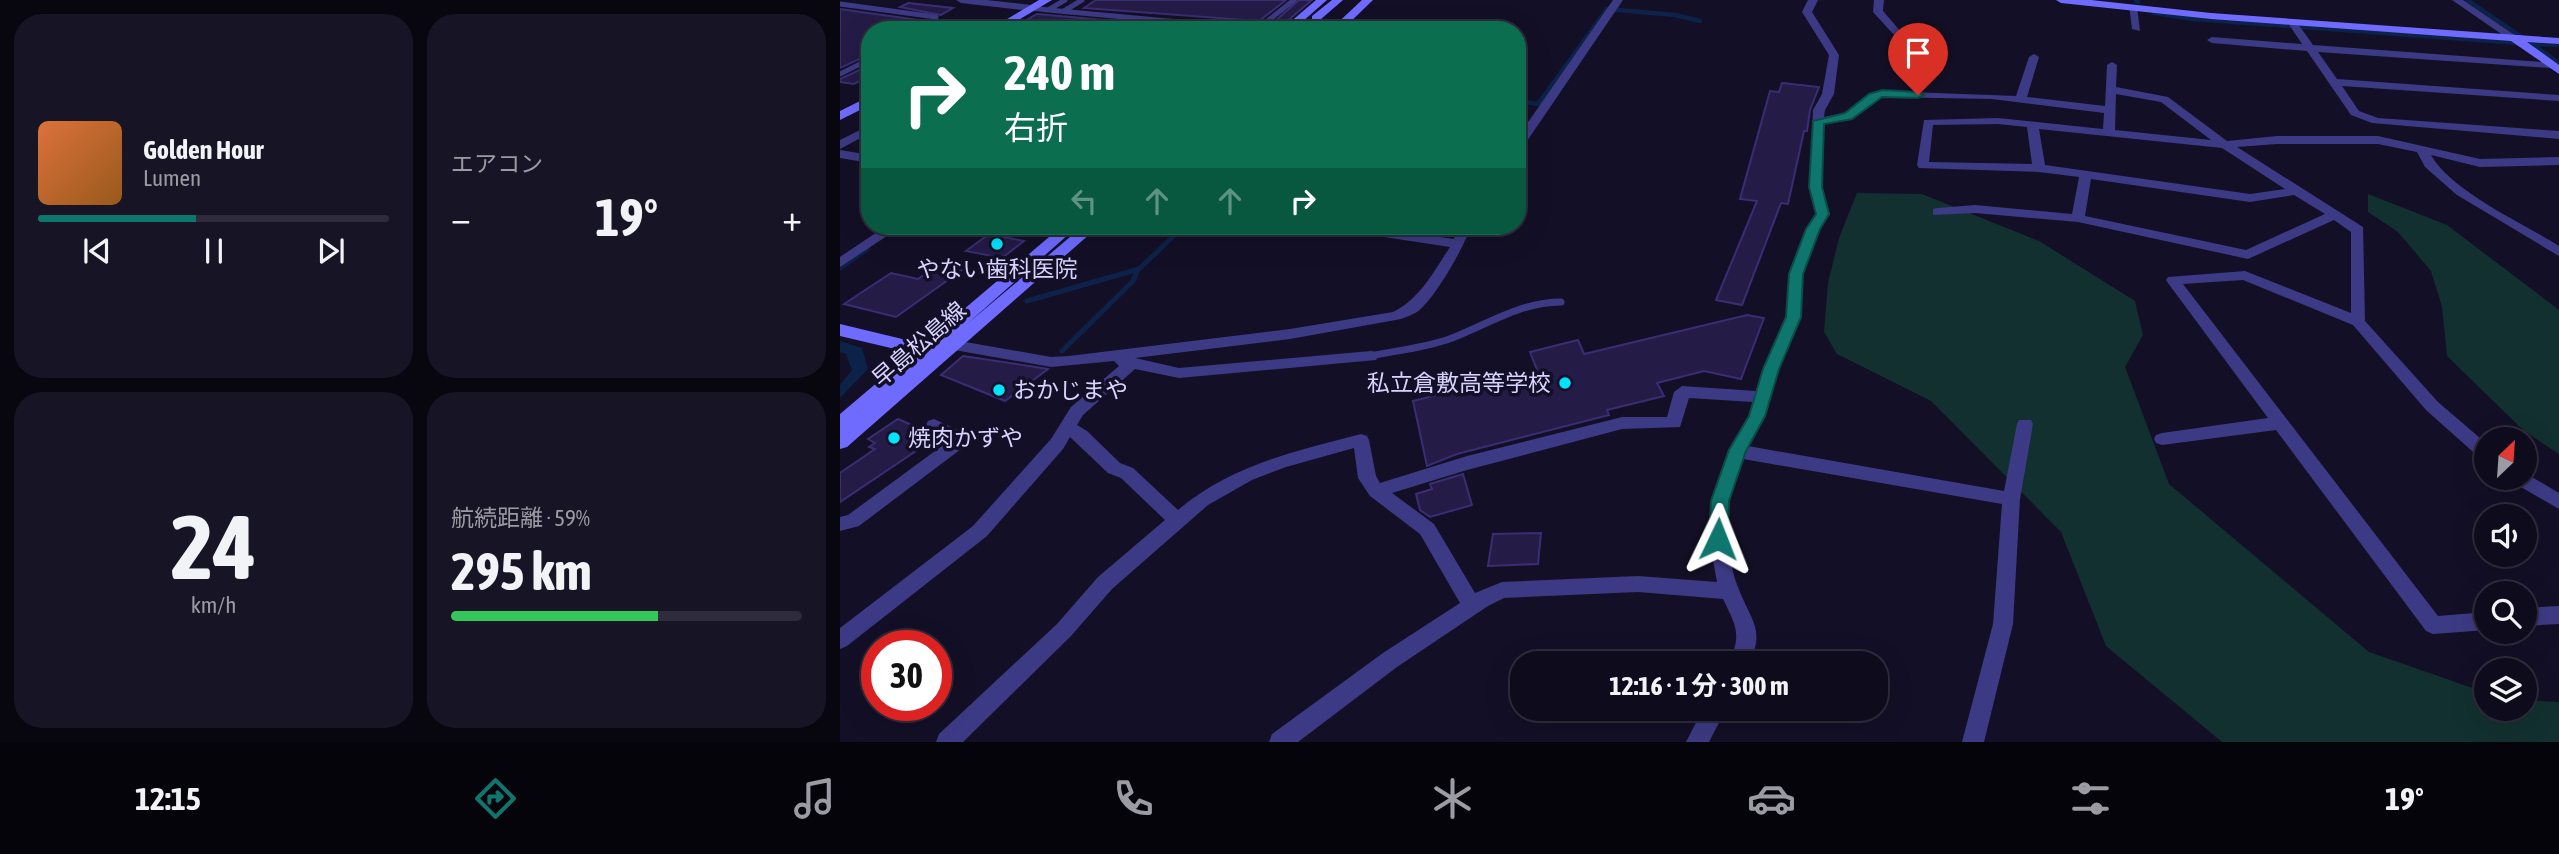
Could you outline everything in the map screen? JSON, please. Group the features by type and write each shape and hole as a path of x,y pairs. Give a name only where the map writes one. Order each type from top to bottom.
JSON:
{"main road":[{"path":"1297,21 1322,0"},
{"path":"1314,21 1338,0"},
{"path":"1330,21 1354,0"},
{"path":"1345,21 1368,0"},
{"path":"2061,0 2295,26 2559,41"},
{"path":"1010,21 1032,8 1048,5"},
{"path":"2522,41 2555,68"},
{"path":"840,116 861,105"},
{"name":"早島松島線","path":"840,442 1061,235"},
{"name":"早島松島線","path":"840,424 1081,235"},
{"path":"840,330 938,348"}],"street":[{"path":"961,0 1032,8"},
{"path":"1745,651 1747,627 1729,591 1718,539 1720,501 1737,450 1757,416 1761,397 1793,317 1796,274 1813,229 1823,214 1816,187 1819,110 1828,94 1834,55 1807,12 1813,0"},
{"path":"1879,0 1878,12 1900,35 1903,44 1909,47 1910,74"},
{"path":"2457,0 2522,41"},
{"path":"1526,134 1613,6"},
{"path":"2132,7 2137,29"},
{"path":"2295,26 2355,113 2376,121 2559,135"},
{"path":"2212,40 2555,68"},
{"path":"2021,98 2034,57"},
{"path":"2109,132 2112,65"},
{"path":"2333,82 2559,98"},
{"path":"2112,90 2164,99 2225,145 2358,230 2358,323"},
{"path":"1819,121 1848,116 1873,96 1882,94 2021,98 2112,110"},
{"path":"2038,100 2034,124 2039,168"},
{"path":"2294,191 2250,198 2039,168 1923,165 1928,122 1998,121 2225,145 2277,140 2378,140 2480,163 2559,161"},
{"path":"840,145 861,133"},
{"path":"2422,151 2433,170 2559,252"},
{"path":"840,154 861,158"},
{"path":"2078,218 2086,173"},
{"path":"1938,212 1975,209 2078,218 2248,255 2334,215"},
{"path":"840,263 882,235"},
{"path":"1398,235 1459,244"},
{"path":"938,348 1051,362 1290,334 1395,316 1413,308 1459,244 1462,235"},
{"path":"2474,443 2432,406 2358,323 2245,275 2173,280 2433,625 2474,622"},
{"path":"1106,357 1179,373 1371,356"},
{"path":"840,640 979,531 1057,444 1077,411 1131,364"},
{"path":"1376,491 1622,423 1674,424 1682,392 1761,397"},
{"path":"2162,439 2280,423"},
{"path":"1973,742 2003,624 2011,499 2025,424"},
{"path":"840,524 853,521 963,439 934,425"},
{"path":"1066,427 1081,435 1114,468 1127,472 1177,520"},
{"path":"947,742 1064,630 1105,583 1202,500 1246,475 1282,461 1361,440 1367,478 1376,491 1427,529 1472,606"},
{"path":"1737,450 2011,499"},
{"path":"2538,489 2559,502"},
{"path":"1280,742 1390,660 1472,606 1502,590 1638,584 1729,591"},
{"path":"2537,616 2559,615"},
{"path":"1697,742 1708,721"}],"lane":[{"path":"1048,5 1065,0"},
{"path":"1063,12 1082,0"},
{"path":"1267,21 1294,0"},
{"path":"840,4 936,18 934,21"},
{"path":"1048,5 1063,12 1166,21"},
{"path":"840,74 861,63"},
{"path":"1371,356 1437,343 1529,306 1550,300 1561,302"}],"green space":[{"path":"1857,193 1922,194 2039,241 2135,301 2143,335 2125,367 2169,484 2369,652 2474,688 2474,721 2537,721 2537,701 2559,702 2559,742 2222,742 2106,646 2061,532 1931,401 1837,354 1824,332 1828,283 1839,238"},
{"path":"2368,194 2447,225 2559,310 2559,454 2538,440 2538,427 2520,427 2447,356 2442,307 2431,271 2398,232 2368,212"}],"water":[{"path":"840,341 862,348 868,369 840,398 840,385 852,370 846,354 840,352"}],"building":[{"path":"1096,0 1286,0 1259,21 1084,8"},
{"path":"1299,0 1312,0 1287,21 1275,21"},
{"path":"908,3 953,8 941,15 900,7"},
{"path":"840,9 925,21 861,21 861,58 840,68"},
{"path":"1037,14 1115,21 1046,20 1025,21"},
{"path":"861,69 861,80 854,84 840,82 840,79"},
{"path":"1782,83 1819,87 1810,110 1807,131 1804,131 1788,204 1781,203 1742,305 1716,300 1757,201 1740,199 1770,91 1779,92"},
{"name":"やない歯科医院","path":"988,235 1024,241 1002,258 966,251"},
{"path":"938,265 962,270 896,317 844,304 891,273 918,279"},
{"path":"1747,315 1764,318 1741,379 1704,371 1657,383 1664,396 1607,410 1609,415 1457,454 1427,466 1413,401 1537,370 1530,352 1578,340 1584,354"},
{"name":"おかじまや","path":"963,356 1048,369 1005,401 941,375"},
{"path":"898,419 925,431 916,437 928,443 840,502 840,473 875,449 869,447 875,443 868,439"},
{"path":"1463,474 1472,505 1430,517 1420,510 1416,494 1432,489 1430,484"},
{"path":"1541,533 1538,564 1488,566 1493,534"}],"waterway":[{"path":"2467,0 2532,44"},
{"path":"1526,102 1538,104 1607,9 1675,15 1700,21"},
{"path":"2154,13 2193,19 2532,44"},
{"path":"2532,44 2559,63"},
{"path":"2533,44 2559,45"},
{"path":"1138,269 1175,235"},
{"path":"840,268 867,249"},
{"path":"1027,301 1138,269"},
{"path":"1062,351 1133,281 1138,269"}],"place":[{"name":"やない歯科医院","path":"997,244"},
{"name":"私立倉敷高等学校","path":"1565,383"},
{"name":"おかじまや","path":"999,390"},
{"name":"焼肉かずや","path":"894,438"}],"route":[{"path":"1718,539 1720,501 1737,450 1757,416 1771,369 1793,317 1796,308 1796,274 1813,229 1823,214 1816,187 1819,121 1848,116 1873,96 1918,95"}]}
